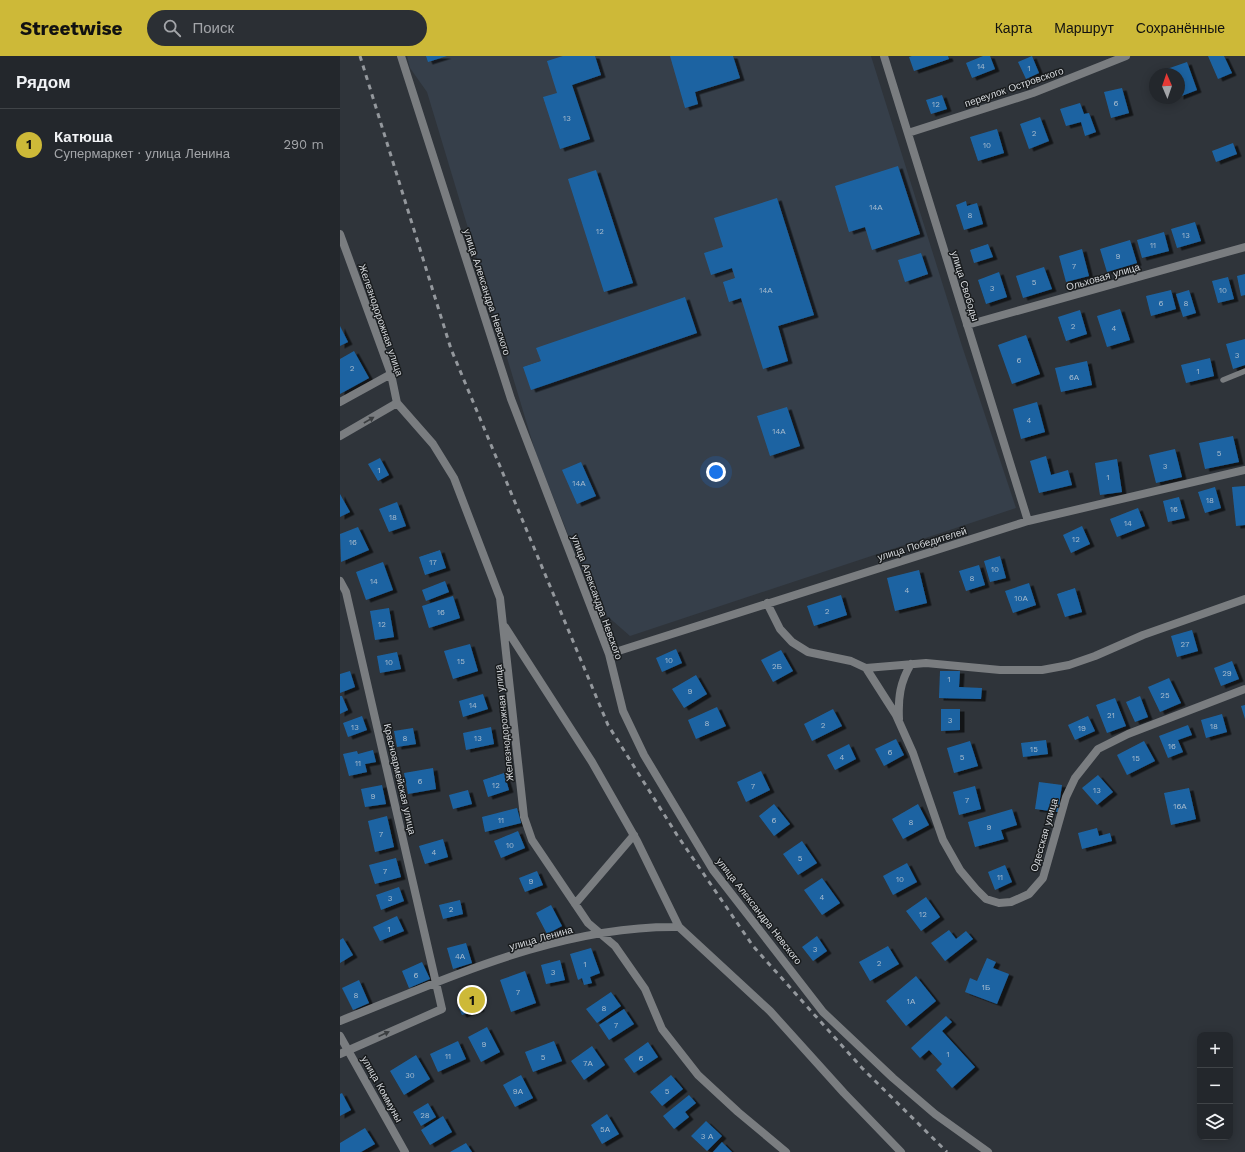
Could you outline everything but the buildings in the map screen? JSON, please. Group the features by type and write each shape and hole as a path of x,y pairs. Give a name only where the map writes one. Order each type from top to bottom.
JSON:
{"street":[{"name":"улица Александра Невского","path":"401,56 512,399 609,654 623,711 644,755 713,870 792,970 823,1012 899,1083 935,1114 988,1152"},
{"name":"улица Свободы","path":"884,56 1028,522"},
{"name":"переулок Островского","path":"908,133 1033,93 1126,56"},
{"name":"Железнодорожная улица","path":"340,234 391,374 397,404 433,444 454,478 500,598 526,828 532,840 588,923 620,952 645,988 662,1029 698,1075 738,1112 786,1152"},
{"name":"Ольховая улица","path":"967,325 1245,247"},
{"path":"340,402 391,374"},
{"path":"340,436 397,404"},
{"name":"улица Победителей","path":"609,654 1028,522 1245,470"},
{"name":"Красноармейская улица","path":"340,581 346,592 436,983"},
{"path":"767,604 780,629 792,642 808,652 831,659 850,661 866,668 926,663 1000,670 1042,670 1070,665 1143,635 1245,599"},
{"path":"503,625 592,762 634,835 680,927 770,1011 844,1093 901,1152"},
{"name":"Одесская улица","path":"899,722 898,699 900,687 904,675 911,664"},
{"name":"Одесская улица","path":"866,668 899,722 913,753 944,840 960,870 986,899 999,903 1011,902 1029,894 1043,878 1066,797 1075,778 1098,748 1128,734 1245,689"},
{"path":"575,904 634,835"},
{"name":"улица Ленина","path":"340,1021 485,964 566,939 657,926 680,927"},
{"path":"340,1054 442,1009 436,983"},
{"name":"улица Коммуны","path":"340,1036 405,1152"}],"lane":[{"path":"1223,380 1245,371"}],"shaded area":[{"path":"407,56 871,56 962,346 1016,508 630,636 597,607 536,454 427,92 410,68"}],"railway":[{"path":"360,56 451,349 608,725 677,835 753,946 862,1068 947,1152"}],"place":[{"name":"Катюша","path":"472,1000"}]}
